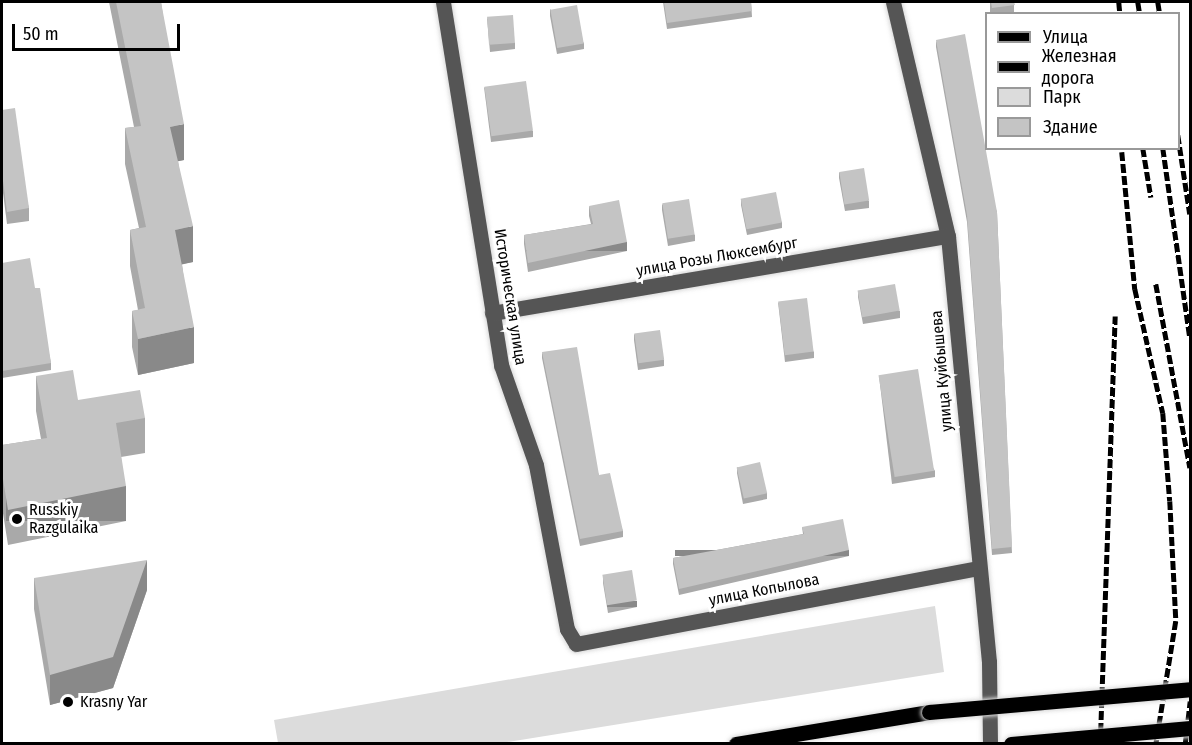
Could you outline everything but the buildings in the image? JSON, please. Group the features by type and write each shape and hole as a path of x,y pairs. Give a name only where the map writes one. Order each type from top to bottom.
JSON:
{"main road":[{"path":"736,744 929,712 1191,690"},
{"path":"1011,744 1191,728"}],"street":[{"name":"Историческая улица","path":"443,2 501,365 536,465 567,629"},
{"name":"улица Куйбышева","path":"893,2 948,236 977,568 988,662 990,744"},
{"name":"улица Розы Люксембург","path":"492,313 948,236"},
{"name":"улица Копылова","path":"567,629 576,644 977,568"}],"green space":[{"path":"935,606 944,672 501,743 278,743 274,720"}],"railway":[{"path":"1119,2 1120,12"},
{"path":"1138,2 1140,12"},
{"path":"1158,2 1160,12"},
{"path":"1180,148 1190,214"},
{"path":"1143,150 1151,197"},
{"path":"1163,150 1190,337"},
{"path":"1122,152 1135,289 1163,413 1170,501 1176,621 1156,744"},
{"path":"1156,284 1190,468"},
{"path":"1100,744 1115,316"},
{"path":"1185,744 1190,701"}],"place":[{"name":"Russkiy Razgulaika","path":"17,519"},
{"name":"Krasny Yar","path":"68,702"}]}
